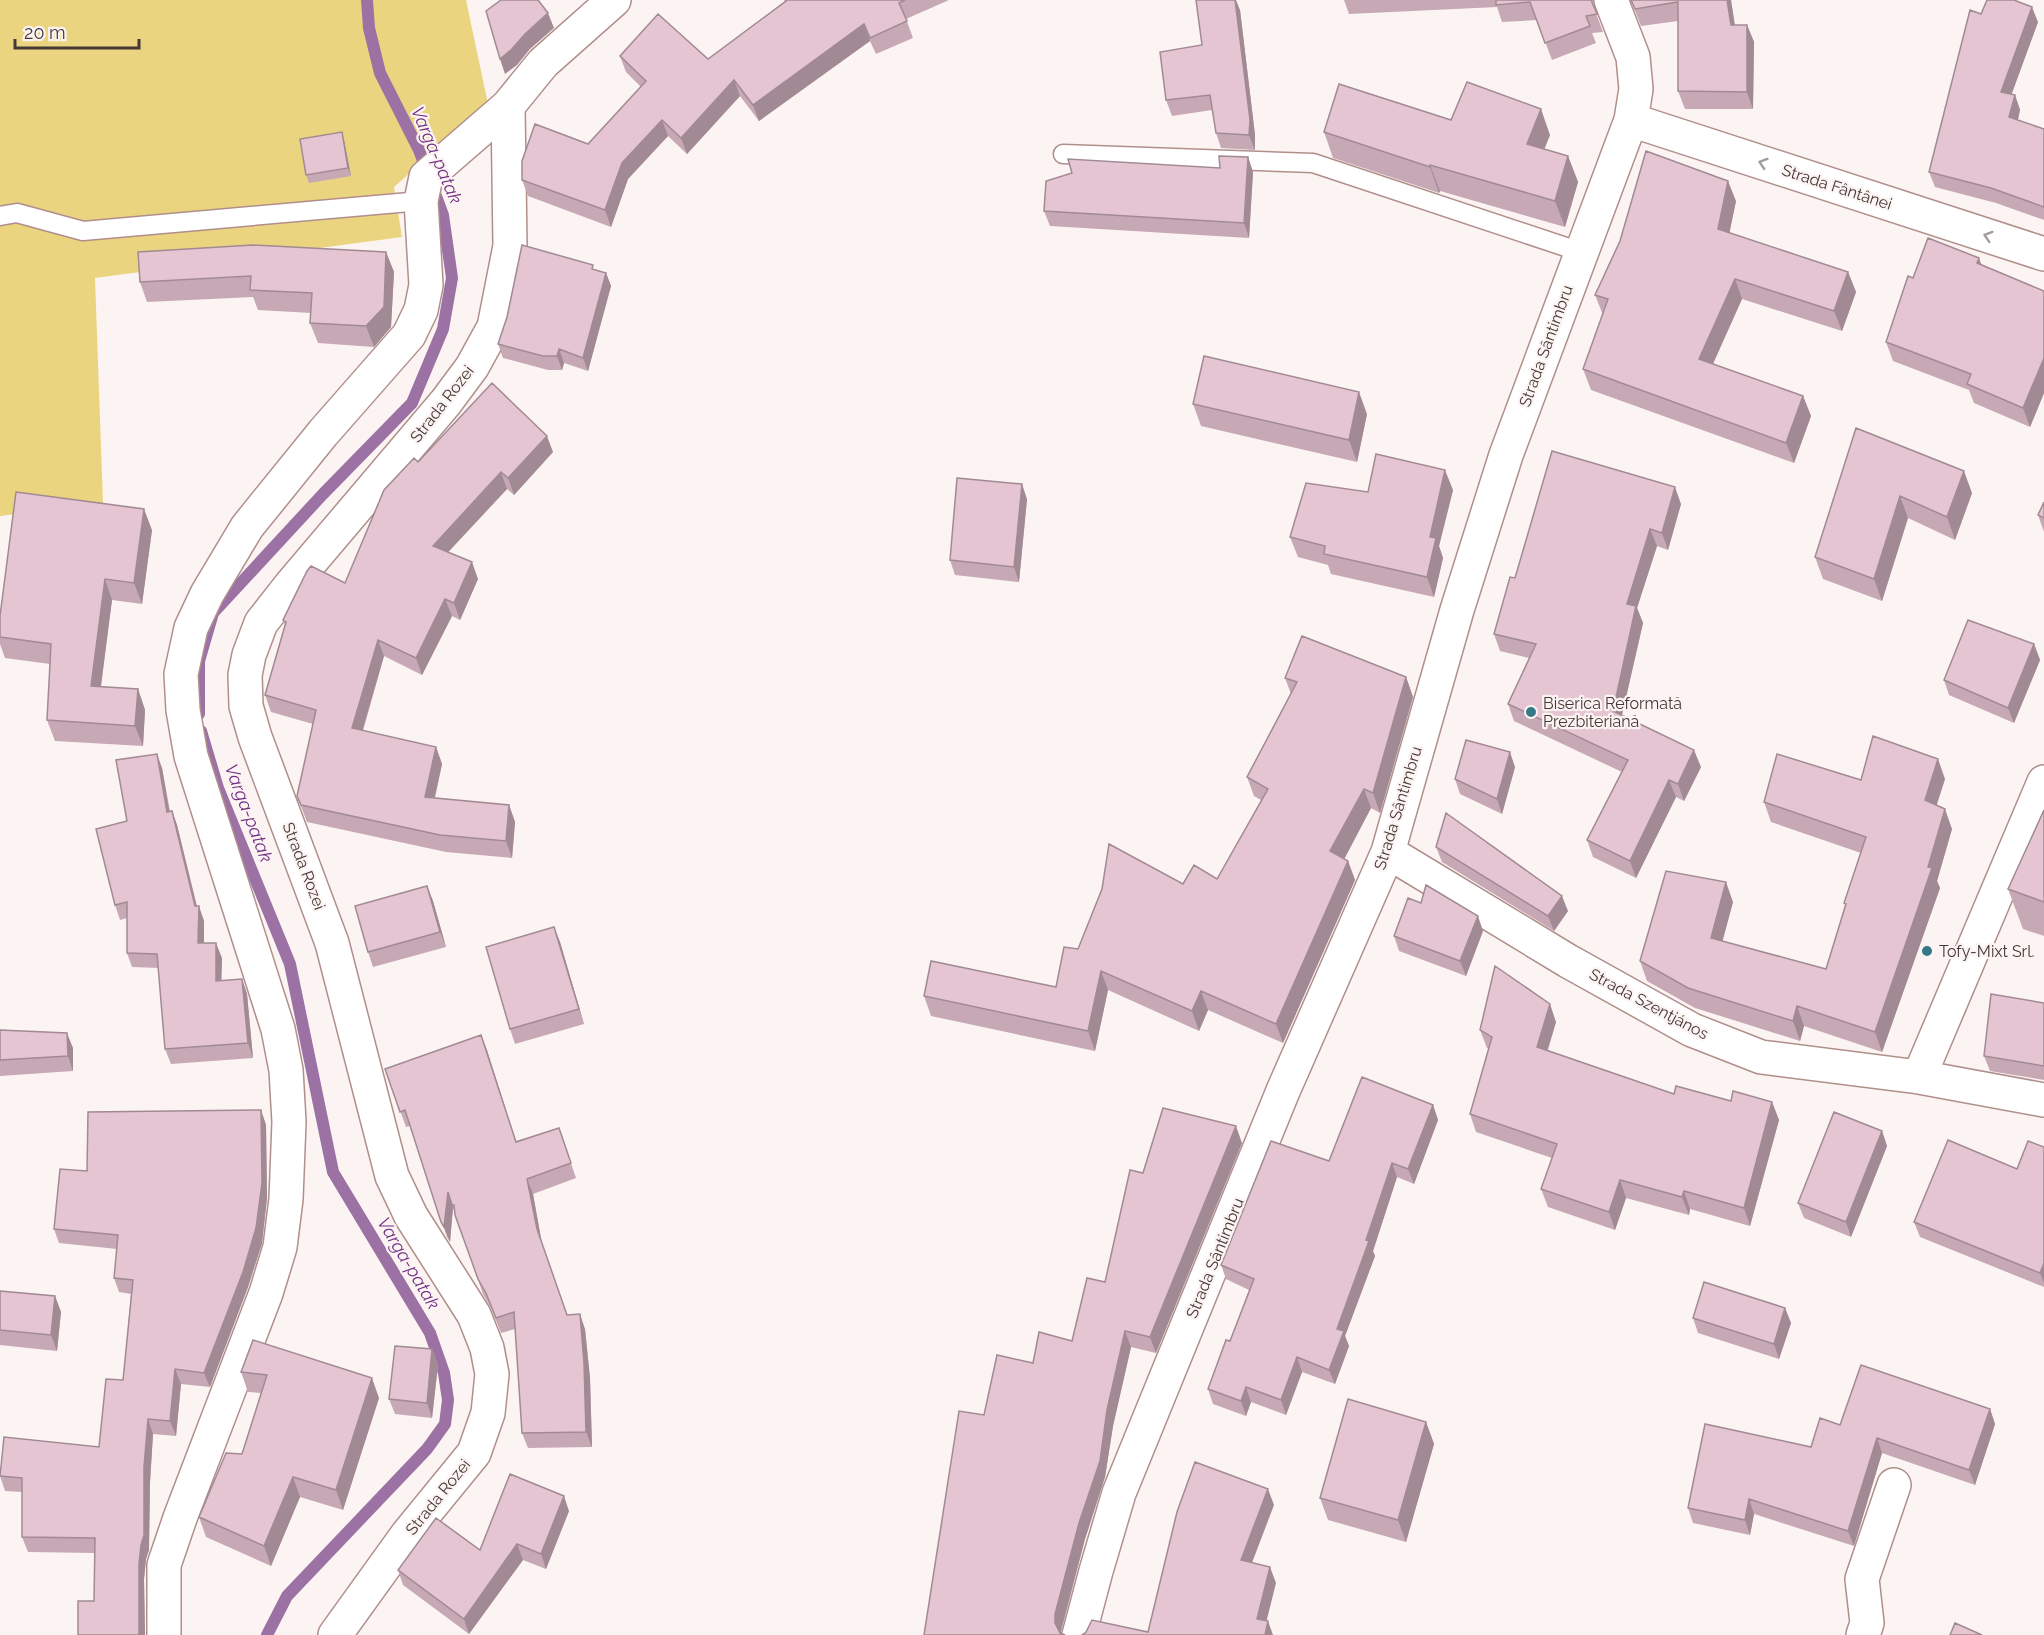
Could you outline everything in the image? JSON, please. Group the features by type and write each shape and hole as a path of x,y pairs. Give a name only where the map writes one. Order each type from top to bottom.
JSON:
{"street":[{"path":"164,1635 165,1565 180,1518 267,1293 280,1247 286,1199 289,1122 286,1070 278,1029 191,756 183,711 181,674 191,628 207,594 247,527 323,433 409,335 420,310 426,285 424,189 462,144 508,106 543,63 614,0"},
{"name":"Strada Sântimbru","path":"1079,1635 1119,1493 1283,1091 1388,852 1457,610 1506,456 1631,120 1636,89 1633,57 1611,0"},
{"name":"Strada Rozei","path":"335,1635 407,1535 474,1453 488,1413 492,1374 487,1348 474,1315 411,1216 392,1176 332,943 255,737 246,706 245,675 249,655 261,623 297,577 446,402 472,367 494,327 510,246 508,106"},
{"name":"Strada Fântânei","path":"1631,120 2044,254"},
{"path":"1919,1077 2044,782"},
{"name":"Strada Szentjános","path":"1388,852 1568,961 1692,1030 1761,1056 1919,1077 2044,1100"},
{"path":"1863,1635 1867,1623 1862,1580 1894,1485"}],"lane":[{"path":"1063,154 1313,163 1581,252"},
{"path":"0,216 17,213 83,231 424,189"}],"shaded area":[{"path":"0,0 466,0 488,104 394,187 402,237 95,278 103,503 0,516"}],"building":[{"path":"501,0 538,0 548,13 500,59 486,11"},
{"path":"786,0 905,0 899,3 907,21 870,38 864,24 753,105 734,80 681,138 662,120 622,163 605,210 522,180 522,161 535,124 588,144 646,81 620,56 658,14 708,59"},
{"path":"1196,0 1235,0 1250,120 1249,135 1216,133 1210,95 1166,100 1160,52 1202,45"},
{"path":"1496,0 1591,0 1597,14 1586,16 1590,26 1545,43 1530,2 1496,5"},
{"path":"1631,0 1727,0 1731,25 1747,25 1747,92 1678,91 1678,2 1635,9"},
{"path":"1987,0 2014,0 2032,7 2001,92 2015,95 2009,117 2044,129 2044,207 1991,188 1929,172 1970,10 1981,14"},
{"path":"1467,82 1541,109 1527,144 1568,156 1555,201 1430,165 1430,167 1324,132 1339,84 1451,120"},
{"path":"342,132 348,168 306,175 300,139"},
{"path":"1646,151 1728,181 1718,229 1848,272 1834,311 1735,279 1699,359 1803,396 1786,443 1583,369 1608,299 1595,295 1620,241"},
{"path":"1219,156 1248,157 1244,223 1044,211 1046,181 1072,173 1068,159 1220,168"},
{"path":"1928,238 1979,258 1977,263 2044,291 2044,358 2023,408 1967,384 1971,374 1886,342 1908,276 1913,278"},
{"path":"253,245 386,252 384,307 366,326 310,323 312,293 250,290 251,276 140,282 138,252"},
{"path":"522,245 593,265 592,269 606,273 583,358 559,349 557,356 543,356 498,344 507,317"},
{"path":"1204,356 1359,392 1349,440 1193,404"},
{"path":"492,383 547,436 508,478 501,472 433,546 472,562 454,603 445,599 416,658 378,640 352,728 436,747 425,797 509,805 506,841 440,835 301,805 297,796 316,710 265,695 286,622 283,620 311,566 345,583 384,490 414,458 418,462"},
{"path":"1856,428 1964,471 1947,517 1900,496 1874,579 1815,557"},
{"path":"1552,451 1675,487 1662,533 1650,529 1627,604 1636,606 1613,711 1694,750 1678,784 1669,780 1630,861 1587,840 1628,760 1508,704 1536,644 1494,634 1510,577 1515,578"},
{"path":"1376,454 1445,470 1430,537 1436,538 1427,577 1324,554 1325,546 1290,537 1306,483 1368,492"},
{"path":"957,478 1022,484 1014,567 950,560"},
{"path":"16,492 144,509 134,583 105,579 91,686 138,689 135,726 47,720 51,644 0,637 0,616"},
{"path":"2044,502 2044,518 2038,515"},
{"path":"1968,620 2034,644 2008,708 1944,680"},
{"path":"1302,636 1406,677 1373,793 1364,789 1330,851 1348,861 1276,1024 1201,991 1192,1011 1101,971 1088,1031 924,996 931,961 1056,987 1064,947 1078,949 1102,889 1109,844 1183,884 1194,865 1217,879 1268,789 1247,777 1297,682 1285,678"},
{"path":"1873,736 1938,759 1925,800 1945,809 1928,867 1932,868 1875,1032 1797,1006 1793,1021 1688,988 1640,961 1666,871 1726,882 1711,938 1826,969 1846,904 1844,903 1866,837 1764,802 1777,754 1861,780"},
{"path":"1466,740 1510,752 1497,799 1455,779"},
{"path":"157,754 167,812 172,811 195,906 199,906 198,943 216,943 216,981 242,979 248,1043 165,1049 157,954 127,953 127,902 115,905 96,829 127,821 116,760"},
{"path":"2044,810 2044,902 2008,889"},
{"path":"1446,813 1562,896 1548,916 1436,847"},
{"path":"1426,885 1478,916 1460,961 1394,936 1408,898 1421,903"},
{"path":"427,886 440,932 368,952 355,906"},
{"path":"554,927 579,1009 510,1029 486,947"},
{"path":"1495,966 1550,1004 1537,1047 1674,1094 1676,1086 1731,1101 1733,1091 1772,1102 1744,1208 1684,1191 1682,1197 1620,1180 1609,1212 1541,1189 1557,1144 1470,1114 1492,1037 1480,1030"},
{"path":"1991,994 2044,1003 2044,1066 1984,1056"},
{"path":"0,1030 67,1033 68,1056 0,1060"},
{"path":"481,1035 516,1142 559,1128 571,1163 527,1179 537,1229 567,1315 580,1314 586,1432 522,1433 514,1312 496,1318 478,1279 448,1192 444,1227 441,1222 405,1110 400,1112 385,1069"},
{"path":"1362,1077 1433,1105 1408,1169 1392,1163 1366,1240 1369,1241 1337,1329 1344,1331 1329,1370 1297,1357 1281,1400 1246,1387 1241,1401 1208,1389 1226,1340 1230,1341 1254,1279 1221,1265 1271,1141 1329,1161"},
{"path":"1163,1108 1236,1126 1150,1337 1125,1331 1107,1410 1100,1461 1079,1523 1055,1614 1055,1623 1060,1633 1065,1635 924,1635 959,1411 984,1415 997,1355 1033,1363 1039,1332 1072,1341 1087,1278 1105,1282 1130,1170 1143,1173"},
{"path":"261,1110 262,1183 256,1228 243,1272 204,1373 175,1369 170,1421 148,1419 144,1467 144,1535 139,1564 139,1635 78,1635 78,1601 94,1601 95,1538 22,1537 22,1478 0,1476 4,1437 99,1447 106,1379 123,1380 133,1280 114,1278 118,1235 54,1229 60,1169 87,1171 88,1112"},
{"path":"1834,1112 1882,1131 1846,1222 1798,1203"},
{"path":"1948,1140 2017,1169 2028,1141 2044,1147 2044,1263 2040,1273 1914,1222"},
{"path":"1704,1282 1785,1308 1774,1344 1693,1318"},
{"path":"0,1291 55,1296 51,1335 0,1330"},
{"path":"253,1340 372,1378 336,1490 293,1477 264,1546 199,1517 226,1453 242,1454 267,1375 241,1372"},
{"path":"395,1346 432,1349 427,1403 389,1399"},
{"path":"1861,1365 1990,1409 1969,1470 1877,1438 1848,1531 1749,1499 1745,1520 1688,1508 1705,1424 1811,1447 1820,1418 1840,1425"},
{"path":"1348,1399 1426,1422 1398,1520 1320,1498"},
{"path":"1195,1462 1268,1489 1241,1560 1270,1567 1257,1619 1268,1621 1265,1635 1082,1635 1092,1620 1148,1632 1177,1512"},
{"path":"510,1474 564,1496 541,1554 517,1544 464,1619 398,1570 436,1518 480,1550"},
{"path":"1955,1623 1982,1635 1950,1635"}],"waterway":[{"name":"Varga-patak","path":"199,714 199,661 213,613 323,494 412,403 443,329 452,278 443,215 419,150 380,73 369,28 367,0"},
{"name":"Varga-patak","path":"201,731 218,788 290,964 333,1172 430,1333 444,1373 448,1400 445,1424 427,1449 287,1596 267,1635"}],"place":[{"name":"Biserica Reformată Prezbiteriană","path":"1531,712"},
{"name":"Tofy-Mixt Srl.","path":"1927,951"}]}
